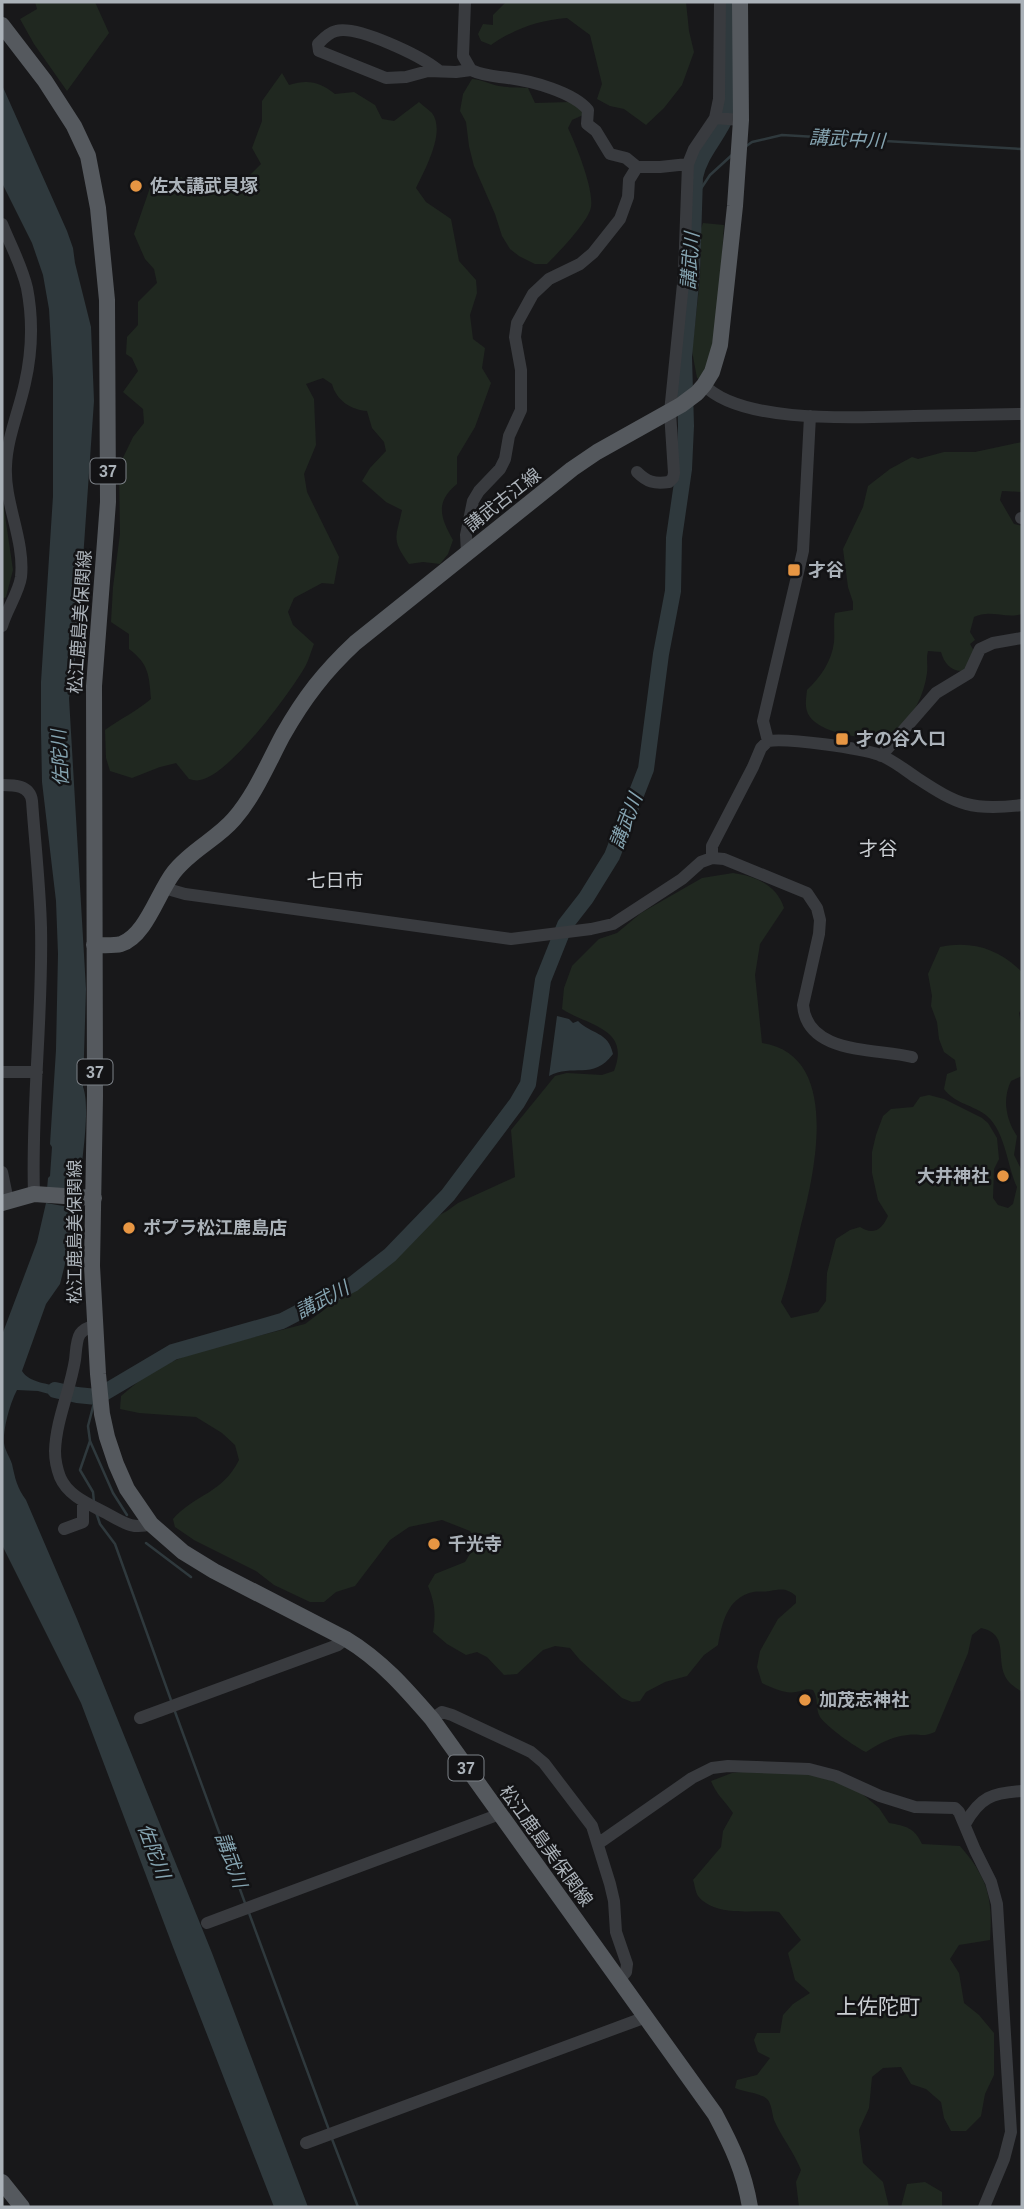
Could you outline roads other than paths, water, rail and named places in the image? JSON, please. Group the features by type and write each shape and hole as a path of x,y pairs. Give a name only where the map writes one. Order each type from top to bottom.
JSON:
{"main road":[{"path":"700,389 712,372 720,345 739,150 726,119 740,2"},
{"name":"松江鹿島美保関線","path":"2,25 45,81 82,141 93,175 104,264 108,502 93,685 94,945 87,1198 102,1414 113,1455 127,1489 151,1524 183,1552 366,1651 401,1683 432,1719 715,2114 742,2169 750,2207"},
{"name":"講武古江線","path":"94,945 120,944 132,938 142,927 181,863 234,820 309,692 355,643 572,470 597,452 672,411 700,389"},
{"path":"5,1202 39,1194 87,1198"},
{"path":"2,2182 22,2207"}],"street":[{"path":"465,2 463,56 471,70"},
{"path":"637,472 649,482 666,483 673,478 672,411 684,274 688,163 694,149 726,119 719,99 720,2"},
{"path":"438,70 410,52 355,32 335,31 318,44 319,51 386,79 438,70 471,70 491,77 540,85 573,97 588,110 587,124 596,131 610,154 626,158 637,167 688,163"},
{"path":"467,553 466,535 473,501 500,469 505,459 509,436 521,410 521,370 515,337 517,323 533,294 549,279 580,264 593,253 620,219 628,197 629,180 637,167"},
{"path":"2,223 26,286 31,317 31,346 25,383 6,455 5,473 21,561 21,579 2,626"},
{"path":"700,389 748,408 810,416 1022,414"},
{"path":"768,741 763,721 803,551 810,416"},
{"path":"881,756 936,693 969,673 980,649 993,643 1022,639"},
{"path":"712,858 712,846 761,748 768,741 793,741 863,751 881,756 952,800 983,807 1022,806"},
{"path":"2,785 23,788 31,794 41,928 32,1154 39,1194"},
{"path":"164,888 185,894 497,938 603,928 682,879 701,862 712,858 724,859 807,893 817,908 819,934 803,1005 808,1026 814,1032 857,1050 912,1057"},
{"path":"2,1073 37,1072"},
{"path":"2,1172 5,1202"},
{"path":"94,1326 80,1334 57,1439 58,1474 67,1489 83,1501 132,1527 140,1528 151,1524"},
{"path":"64,1529 83,1522 83,1501"},
{"path":"140,1718 338,1645 346,1639"},
{"path":"432,1719 442,1712 452,1715 531,1752 544,1763 592,1826 614,1900 616,1932 627,1964 626,1972 619,1980"},
{"path":"598,1843 692,1778 712,1768 728,1766 809,1769 836,1776 880,1796 915,1807 955,1808 991,1882 997,1904 1012,2132 984,2207"},
{"path":"965,1824 975,1807 983,1800 995,1795 1022,1791"},
{"path":"207,1923 499,1814"},
{"path":"306,2143 646,2017"}],"water":[{"name":"佐陀川","path":"2,85 67,231 91,327 94,401 79,617 69,698 86,989 83,1087 86,1122 79,1190 47,1189 52,1147 58,954 56,901 42,782 41,682 53,496 53,379 49,309 43,275 32,243 2,183"},
{"path":"557,1016 573,1023 578,1021 603,1037 613,1054 598,1067 558,1072 549,1076"},
{"name":"佐陀川","path":"46,1203 75,1208 72,1236 60,1284 46,1304 22,1371 34,1380 62,1388 60,1397 38,1391 17,1390 6,1424 5,1446 18,1487 77,1619 212,1953 308,2207 274,2207 81,1703 2,1545 2,1335 37,1242"}],"waterway":[{"name":"講武川","path":"55,1390 97,1397 173,1352 282,1321 353,1284 390,1255 448,1195 517,1103 528,1084 543,980 565,925 586,898 612,856 646,769 661,654 673,591 674,538 684,469 684,357 692,273 695,177 701,160 728,112 730,2"},
{"name":"講武中川","path":"745,147 752,142 782,135 1022,149"},
{"name":"講武中川","path":"696,196 710,175 733,154"},
{"name":"講武川","path":"94,1403 88,1426 90,1441 80,1470 93,1492 94,1502"},
{"path":"90,1441 113,1493 127,1515"},
{"name":"講武川","path":"96,1512 100,1524 115,1544 172,1703"},
{"path":"146,1543 191,1577"},
{"name":"講武川","path":"174,1709 245,1903"},
{"name":"講武川","path":"249,1913 329,2130"},
{"name":"講武川","path":"332,2139 358,2207"}],"place":[{"name":"佐太講武貝塚","path":"136,186"},
{"name":"才谷","path":"794,570"},
{"name":"才の谷入口","path":"842,739"},
{"name":"大井神社","path":"1003,1176"},
{"name":"ポプラ松江鹿島店","path":"129,1228"},
{"name":"千光寺","path":"434,1544"},
{"name":"加茂志神社","path":"805,1700"}],"district":[{"name":"才谷","path":"878,848"},
{"name":"七日市","path":"335,880"},
{"name":"上佐陀町","path":"878,2006"}]}
